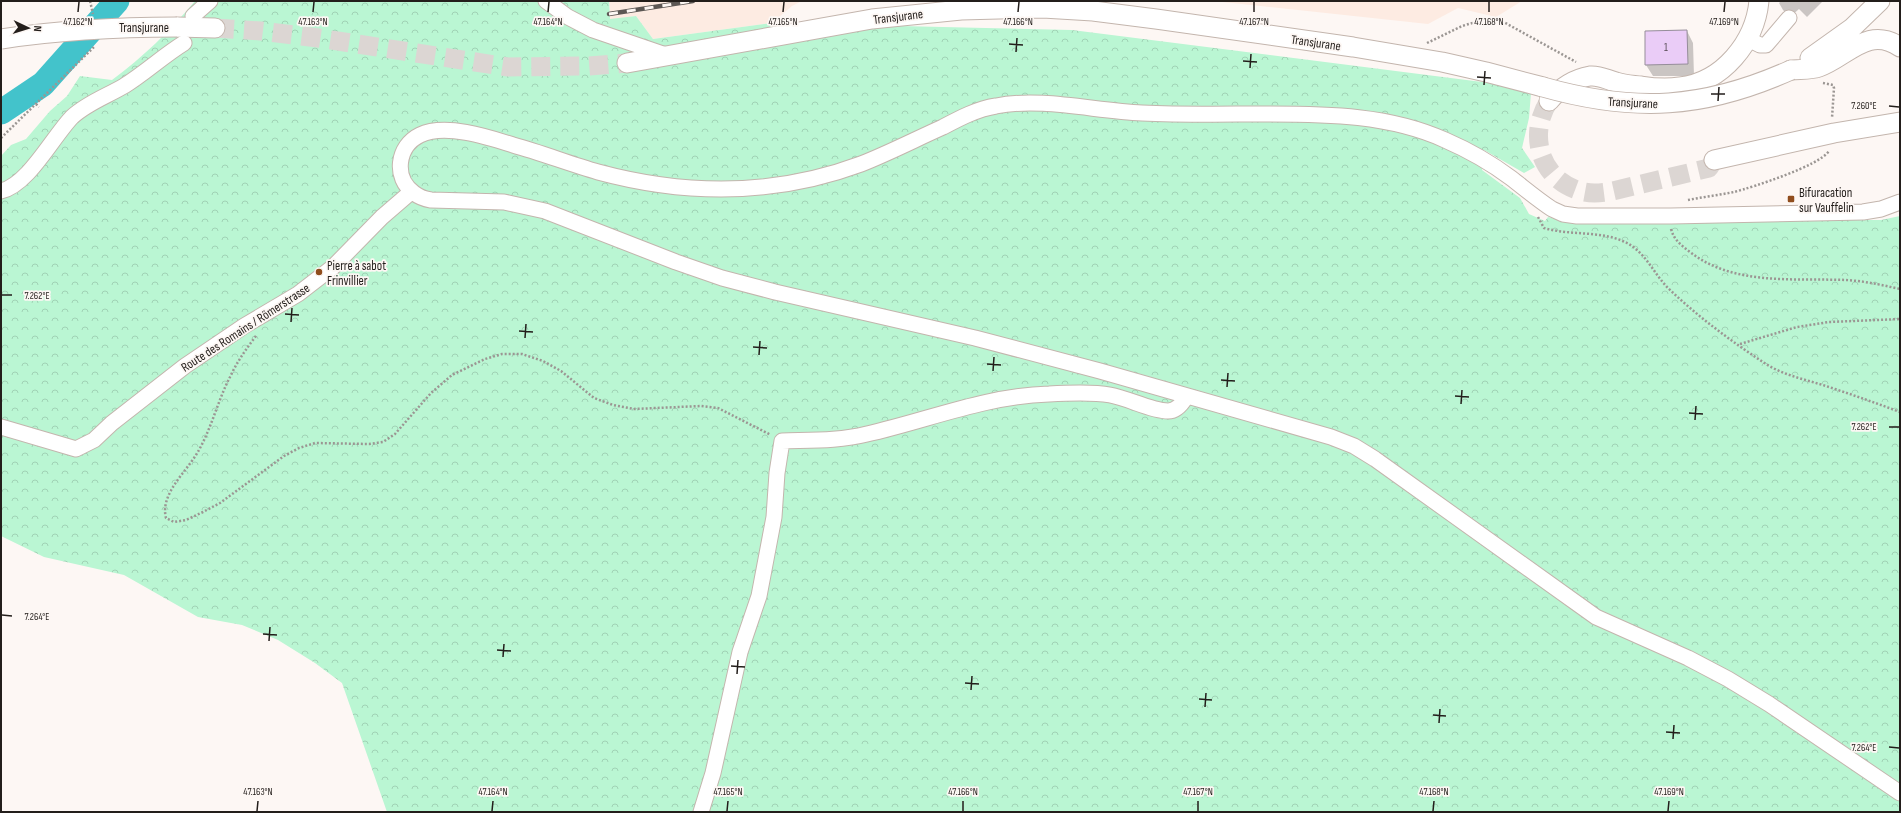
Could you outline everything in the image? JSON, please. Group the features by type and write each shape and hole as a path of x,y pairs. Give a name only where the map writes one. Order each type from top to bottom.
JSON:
{"main road":[{"path":"1551,98 1567,98 1588,88 1617,83 1662,88 1687,86 1716,74 1745,44 1755,22 1759,1"},
{"name":"Transjurane","path":"626,63 866,20 909,14 1002,8 1043,8 1093,11 1156,19 1353,47 1449,64 1551,98 1632,104 1661,104 1690,101 1732,93 1791,70 1836,41 1865,17 1880,1"},
{"name":"Transjurane","path":"1,39 87,29 180,35 215,28"},
{"path":"1791,70 1818,67 1865,41 1876,38 1886,40 1900,47"},
{"path":"1714,160 1834,133 1900,122"}],"street":[{"path":"193,16 210,1"},
{"path":"546,1 568,17 593,30 666,55"},
{"path":"1745,44 1766,45 1789,18"},
{"path":"1,191 8,189 23,179 73,116 97,100 124,86 162,57 180,35"},
{"path":"1900,202 1881,209 1863,212 1672,216 1577,216 1563,214 1539,201 1490,164 1444,139 1421,131 1367,118 1326,115 1121,112 1027,103 990,106 966,115 866,162 835,173 803,181 771,186 716,190 676,187 641,182 566,163 492,138 448,131 430,132 420,135 412,141 405,149 401,159 400,171 404,182 411,192 420,197 431,200 504,202 545,210 676,262 722,278 775,292 976,338 1295,426 1354,446 1375,459 1596,617 1688,658 1728,679 1776,708 1900,793"},
{"name":"Route des Romains / Römerstrasse","path":"1,427 76,449 94,440 112,423 185,366 244,326 298,294 333,267 382,217 411,192"},
{"path":"701,812 713,773 740,652 758,596 774,517 777,473 777,438 827,440 866,435 960,408 1010,398 1049,394 1109,395 1138,402 1156,409 1169,411 1177,408 1186,397"}],"path":[{"path":"90,1 91,8"},
{"path":"1,138 100,42"},
{"path":"36,104 39,108"},
{"path":"1834,133 1833,145 1826,155 1805,167 1735,191 1681,201 1676,204 1672,216 1671,230 1676,242 1716,268 1733,273 1760,278 1846,280 1900,289"},
{"path":"1539,201 1536,211 1544,228 1556,232 1600,235 1628,244 1650,263 1667,287 1705,320 1767,364 1791,376 1870,400 1900,412"},
{"path":"266,314 265,325 247,347 229,378 211,425 197,455 166,498 164,510 166,518 174,522 186,520 220,503 284,456 299,448 315,443 369,444 383,442 395,434 431,393 452,375 485,359 502,354 522,354 543,361 562,371 594,398 613,405 634,409 702,406 718,408 777,438"},
{"path":"1740,344 1803,326 1829,322 1900,320"}],"shaded area":[{"path":"609,1 802,1 792,6 772,23 653,39 636,16 610,20"},
{"path":"1213,1 1522,1 1496,17 1458,8 1428,24"}],"green space":[{"path":"195,1 609,1 610,19 636,16 653,39 772,23 1072,30 1490,83 1531,93 1529,118 1522,148 1535,167 1524,173 1484,150 1482,170 1520,198 1529,214 1545,221 1548,217 1574,224 1665,224 1768,220 1881,220 1900,216 1900,812 387,812 342,683 315,663 278,640 242,625 198,617 124,575 44,557 1,536 1,156 11,145 26,139 50,111 67,96 80,76 112,80 156,43"}],"building":[{"path":"1687,30 1688,64 1645,65 1645,31"}],"waterway":[{"path":"1,112 43,84 117,1"}],"tunnel":[{"path":"215,28 261,31 318,38 508,67 589,66 627,63"},
{"path":"1549,101 1543,113 1539,127 1541,153 1546,165 1554,175 1564,184 1577,190 1587,193 1617,190 1709,168 1714,160"}],"railway":[{"path":"609,14 693,1"}],"place":[{"name":"Bifuracation sur Vauffelin","path":"1791,199"},
{"name":"Pierre à sabot Frinvillier","path":"319,272"}]}
